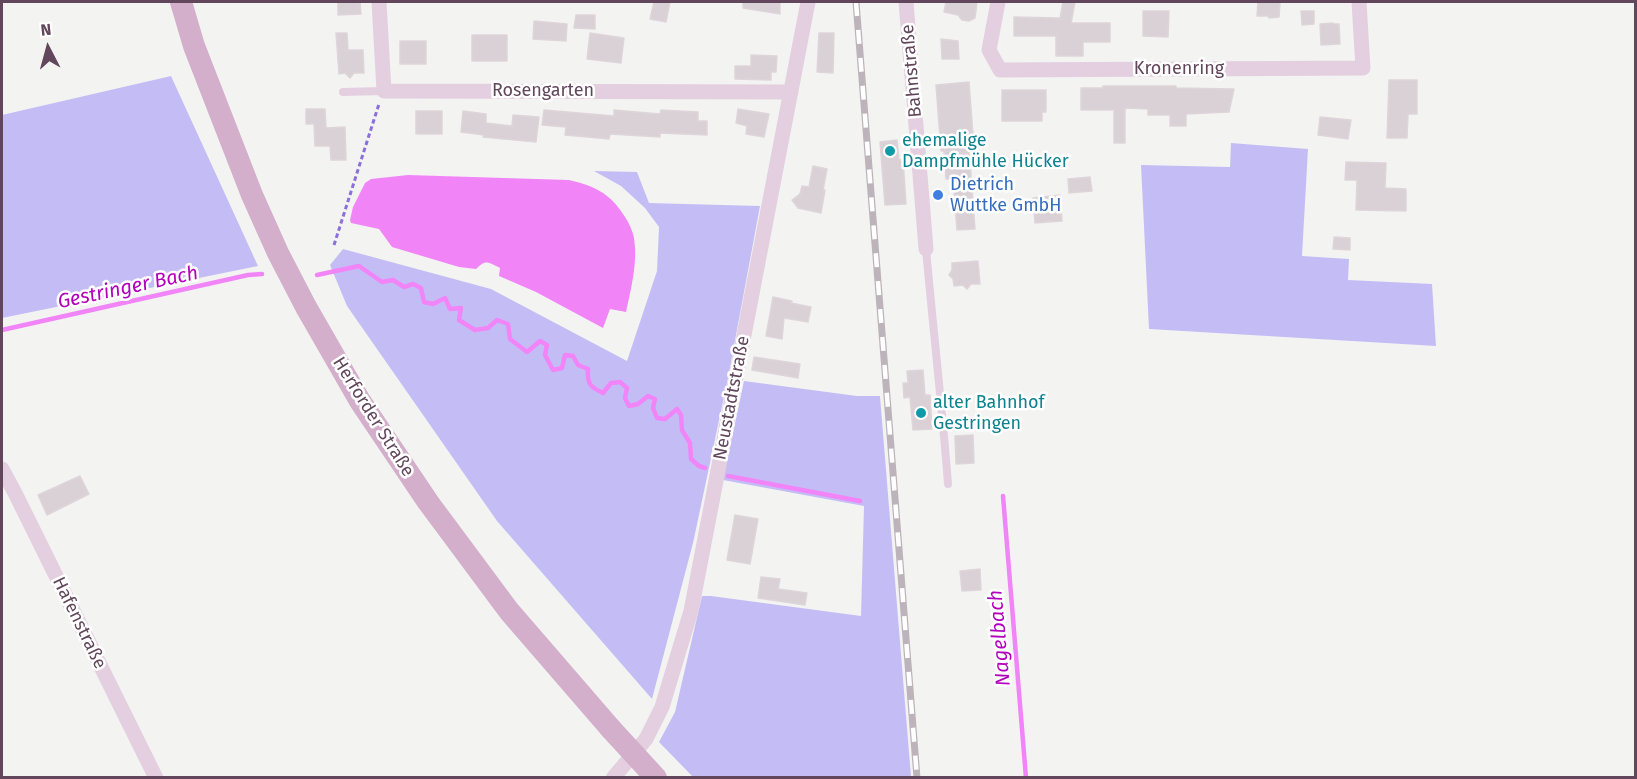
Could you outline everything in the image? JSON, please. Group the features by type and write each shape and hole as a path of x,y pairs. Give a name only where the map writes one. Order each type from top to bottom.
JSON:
{"main road":[{"name":"Herforder Straße","path":"181,2 194,46 252,195 278,253 360,401 428,502 509,611 610,729 656,777"}],"street":[{"path":"379,2 384,91"},
{"name":"Neustadtstraße","path":"613,777 646,739 662,707 691,611 808,2"},
{"name":"Bahnstraße","path":"906,2 926,249"},
{"name":"Kronenring","path":"998,2 989,50 1000,70 1012,70 1363,68 1359,2"},
{"name":"Rosengarten","path":"384,91 792,92"},
{"name":"Hafenstraße","path":"2,469 156,777"}],"lane":[{"path":"343,92 384,91"},
{"path":"926,249 948,484"}],"path":[{"path":"334,245 384,91"}],"shaded area":[{"path":"171,76 258,266 2,318 2,115"},
{"path":"1231,143 1308,149 1302,256 1349,259 1348,280 1432,284 1436,346 1149,329 1141,165 1230,167"},
{"path":"594,171 637,172 649,203 760,206 728,378 693,543 652,699 497,521 347,306 330,265 343,249 491,289 627,361 657,271 659,227 645,208 621,186"},
{"path":"408,175 569,180 603,193 616,204 624,215 634,238 635,266 626,312 610,309 603,328 536,292 499,276 500,268 493,264 487,262 476,269 459,267 392,247 379,229 351,223 353,207 365,183 371,179"},
{"path":"744,381 857,396 880,396 911,777 693,777 659,742 675,712 702,596 861,616 864,506 723,480"}],"building":[{"path":"338,2 360,2 361,14 338,15"},
{"path":"654,2 670,2 666,22 650,19"},
{"path":"743,2 780,2 780,14 743,8"},
{"path":"946,2 977,2 975,18 969,21 962,20 958,15 944,12"},
{"path":"1063,2 1075,2 1071,23 1110,23 1110,42 1083,42 1083,56 1056,56 1056,36 1014,36 1014,17 1060,18"},
{"path":"1258,2 1280,2 1279,17 1257,16"},
{"path":"1143,11 1169,11 1168,37 1143,36"},
{"path":"1301,11 1314,11 1314,24 1302,25"},
{"path":"576,15 595,15 595,29 574,28"},
{"path":"534,21 567,24 566,41 533,39"},
{"path":"1320,24 1339,24 1340,44 1321,45"},
{"path":"336,33 347,33 348,50 363,50 364,73 354,73 350,78 345,73 339,74"},
{"path":"590,33 624,38 621,63 587,59"},
{"path":"819,33 834,33 833,73 817,72"},
{"path":"472,35 507,35 507,61 472,61"},
{"path":"941,39 958,41 959,59 942,59"},
{"path":"400,41 426,41 426,64 400,64"},
{"path":"751,55 777,56 776,72 771,72 771,80 735,79 735,66 751,66"},
{"path":"1389,80 1417,80 1417,114 1408,114 1407,138 1387,138"},
{"path":"969,82 974,148 969,149 975,229 957,230 953,179 946,179 944,151 941,151 936,85"},
{"path":"1103,86 1234,89 1229,112 1186,114 1186,126 1170,126 1170,115 1148,115 1148,109 1125,108 1125,143 1114,143 1114,110 1081,110 1081,88 1103,88"},
{"path":"1002,90 1046,90 1046,112 1042,112 1042,121 1002,121"},
{"path":"306,109 325,109 326,128 345,127 346,160 331,160 330,146 315,146 314,124 306,124"},
{"path":"738,109 769,114 764,137 746,134 747,126 736,123"},
{"path":"544,110 614,116 614,110 660,114 661,110 698,112 698,121 707,121 707,135 660,133 660,137 610,134 609,139 565,135 566,127 542,125"},
{"path":"416,111 442,111 442,134 416,134"},
{"path":"463,111 486,114 486,123 512,126 513,115 539,117 536,142 483,137 484,135 461,132"},
{"path":"1320,117 1351,120 1348,139 1318,135"},
{"path":"897,140 899,160 903,160 906,204 885,205 880,142"},
{"path":"1346,162 1386,163 1385,188 1406,189 1406,211 1356,210 1357,180 1345,180"},
{"path":"813,166 827,169 821,213 798,208 792,200 800,194 802,186 809,187"},
{"path":"1090,177 1092,191 1069,193 1068,179"},
{"path":"1060,195 1062,221 1035,223 1033,198"},
{"path":"1334,237 1350,238 1350,250 1333,249"},
{"path":"978,261 980,284 971,284 967,289 963,285 954,286 953,279 949,275 952,263"},
{"path":"773,297 811,307 808,322 784,318 782,339 766,336"},
{"path":"754,357 800,364 798,378 752,370"},
{"name":"alter Bahnhof Gestringen","path":"923,370 925,395 930,395 932,429 913,430 910,397 904,398 903,383 908,383 907,371"},
{"path":"973,435 974,463 956,464 955,436"},
{"path":"80,476 89,494 47,515 38,495"},
{"path":"735,515 758,519 750,564 727,560"},
{"path":"980,569 981,590 962,591 960,571"},
{"path":"761,577 780,579 778,589 807,593 805,605 758,598"}],"waterway":[{"name":"Gestringer Bach","path":"317,275 359,266 382,282 393,280 404,287 413,284 421,288 424,302 433,304 445,298 450,309 461,308 459,320 475,330 488,328 497,320 508,324 510,339 527,352 540,341 547,345 545,355 553,370 562,368 565,355 573,356 578,365 588,369 589,382 599,391 603,393 611,383 620,382 627,388 625,398 629,406 638,404 648,396 655,399 653,408 657,418 665,419 677,409 681,415 682,430 690,443 691,459 705,468"},
{"name":"Gestringer Bach","path":"2,330 248,275 262,274"},
{"name":"Gestringer Bach","path":"728,476 860,501"},
{"name":"Nagelbach","path":"1003,496 1026,778"}],"railway":[{"path":"856,2 917,778"}],"place":[{"name":"ehemalige Dampfmühle Hücker","path":"890,151"},
{"name":"Dietrich Wuttke GmbH","path":"938,195"},
{"name":"alter Bahnhof Gestringen","path":"921,413"}]}
